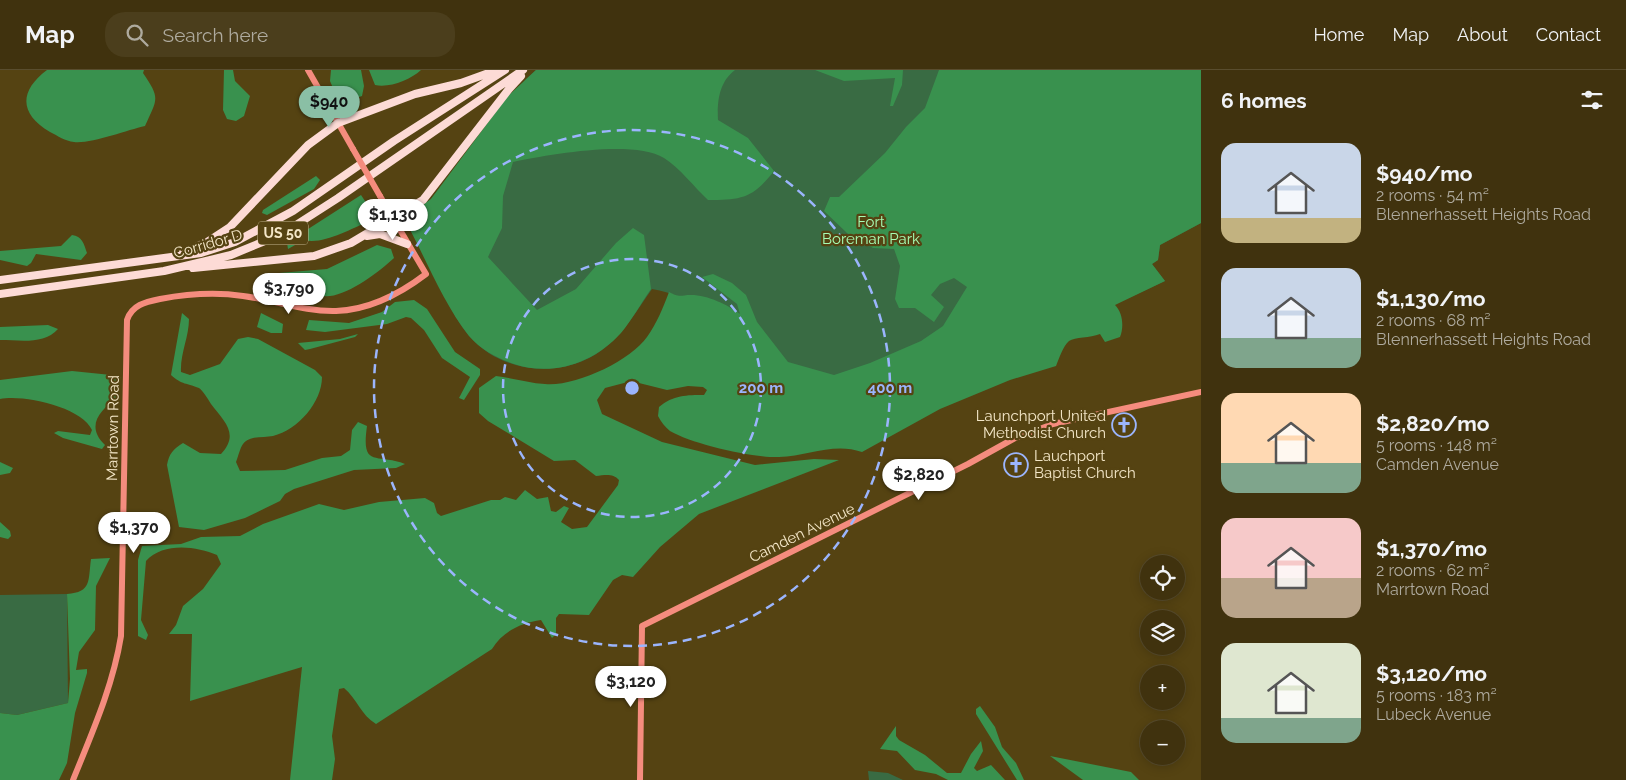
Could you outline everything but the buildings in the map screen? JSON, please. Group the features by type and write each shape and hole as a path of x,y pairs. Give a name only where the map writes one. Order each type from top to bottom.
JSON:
{"highway":[{"path":"174,257 207,242 230,227 308,145 338,123 415,94 461,83 496,70"},
{"name":"Corridor D","path":"0,280 201,253 235,242 294,211 394,141 505,70"},
{"name":"Corridor D","path":"0,294 164,271 231,255 282,234 523,70"},
{"path":"164,271 314,256 360,237 423,200 509,89 527,70"},
{"path":"360,237 380,234 408,244"}],"street":[{"path":"308,70 408,244"},
{"name":"Marrtown Road","path":"73,780 116,665 121,636 127,320 133,309 149,302 210,294 242,296 311,309 337,311 372,304 400,291 426,274 408,244"},
{"name":"Camden Avenue","path":"640,780 642,626 968,464 1015,438 1053,424 1201,392"}],"green space":[{"path":"47,70 144,70 143,73 155,94 154,104 145,126 81,142 68,141 50,132 33,118 26,102 31,86"},
{"path":"224,70 233,70 235,81 250,96 244,116 236,121 227,119 223,110"},
{"path":"331,70 361,70 364,86 362,96 348,101 338,100 330,81"},
{"path":"369,70 421,70 400,82 381,86 375,85"},
{"name":"Fort Boreman Park","path":"536,70 1201,70 1201,223 1160,245 1158,260 1152,264 1165,281 1060,330 835,412 750,338 727,322 703,307 678,296 652,289 617,337 602,350 587,359 570,365 552,368 534,368 517,365 500,359 485,350 467,333 452,310 406,222 407,217 431,199 526,79"},
{"path":"536,70 735,70 722,86 718,106 718,120 748,138 774,171 760,187 746,196 708,200 670,162 650,152 612,149 590,150 513,162 503,196 502,228 488,257 537,310 576,289 616,243 633,228 644,235 651,289 625,328 610,343 586,359 572,365 543,369 529,368 501,359 484,349 469,336 443,295 406,222 407,217 431,199 507,97"},
{"path":"815,70 903,70 902,85 893,106 890,106 895,78 844,81"},
{"path":"939,70 1201,70 1201,223 1160,245 1158,260 1152,264 1165,281 1115,305 1120,312 1122,320 1120,337 1105,342 1100,334 1069,341 1061,353 1056,366 1010,380 940,409 862,452 841,448 790,456 768,457 723,449 693,441 670,431 658,416 659,407 664,403 680,396 704,395 707,390 703,387 688,386 667,390 639,383 624,383 605,388 597,400 602,414 662,442 755,465 814,459 839,460 699,514 660,547 633,577 622,575 613,580 589,615 559,614 556,618 556,634 552,638 541,620 526,623 513,629 501,637 492,649 376,724 344,688 339,689 332,736 335,759 332,780 290,780 302,667 190,701 192,634 169,634 176,625 183,606 203,589 221,564 217,555 199,549 170,548 153,555 146,561 141,620 148,635 146,640 138,636 138,560 142,546 181,544 201,537 240,536 263,524 319,504 344,510 379,502 425,498 434,503 437,513 441,516 505,497 516,500 525,490 537,499 548,497 551,511 556,512 564,506 569,508 561,522 572,529 587,527 618,485 619,480 611,475 596,476 575,460 554,461 488,421 479,413 479,388 496,376 545,384 557,384 586,377 601,371 628,355 647,337 657,321 669,292 678,296 697,295 711,299 730,307 740,314 737,304 702,277 713,274 732,283 746,295 757,322 788,362 834,375 870,363 921,341 943,326 967,287 954,278 940,284 931,295 944,307 934,322 915,308 899,308 895,299 900,266 894,249 873,248 847,233 824,211 830,197 839,197 885,153 906,127 925,108"},
{"path":"316,176 320,180 314,189 267,215 262,213 263,210"},
{"path":"361,195 373,213 368,222 328,238 311,241 304,240 288,249 287,243 291,240"},
{"path":"72,235 80,239 85,247 87,253 81,260 36,254 27,266 0,260 0,251 61,246"},
{"path":"377,245 391,249 394,258 355,287 338,294 318,296 291,291 281,286 274,277 279,273 327,269"},
{"path":"414,300 427,309 455,352 480,369 480,375 464,400 459,398 470,377 442,358 424,330 411,318 406,317 387,324 325,332 306,330 309,320 349,323 382,312 395,302"},
{"path":"182,313 189,319 181,372 190,375 220,364 238,339 248,337 258,339 315,370 322,377 318,396 313,405 307,414 291,428 273,436 249,439 243,444 236,462 240,471 285,470 322,458 341,456 350,450 352,430 358,422 367,426 366,449 369,454 373,457 405,464 396,468 354,470 294,489 285,494 280,501 245,518 204,530 179,527 167,465 170,455 183,443 200,453 221,454 227,447 230,434 225,422 201,389 182,382 171,375"},
{"path":"261,313 283,324 282,333 271,333 257,327"},
{"path":"48,325 58,329 39,340 0,340 0,327"},
{"path":"358,334 355,337 305,350 298,343 340,339"},
{"path":"72,371 121,376 118,397 106,407 97,419 96,431 105,445 102,449 63,438 54,433 58,431 90,435 92,430 86,422 65,409 23,398 0,399 0,380"},
{"path":"0,462 13,468 10,473 0,475"},
{"path":"0,522 10,531 11,536 8,539 0,537"},
{"path":"110,558 96,586 95,630 79,652 76,670 87,669 87,673 75,713 67,763 59,780 0,780 0,713 17,715 68,703 70,679 67,594 81,591 85,588 89,579 91,559"},
{"path":"67,594 68,703 17,715 0,713 0,595"},
{"path":"980,706 995,727 1002,747 1016,763 1024,780 1017,780 976,714 976,709"},
{"path":"896,726 896,736 899,740 925,755 947,773 961,773 971,754 981,741 983,751 974,768 977,771 991,765 1005,780 948,780 936,774 915,770 897,751 880,749"},
{"path":"1050,756 1131,772 1139,780 1083,780"},
{"path":"868,771 888,773 903,780 869,780"}],"place":[{"name":"Launchport United Methodist Church","path":"1124,425"},
{"name":"Lauchport Baptist Church","path":"1016,465"}]}
